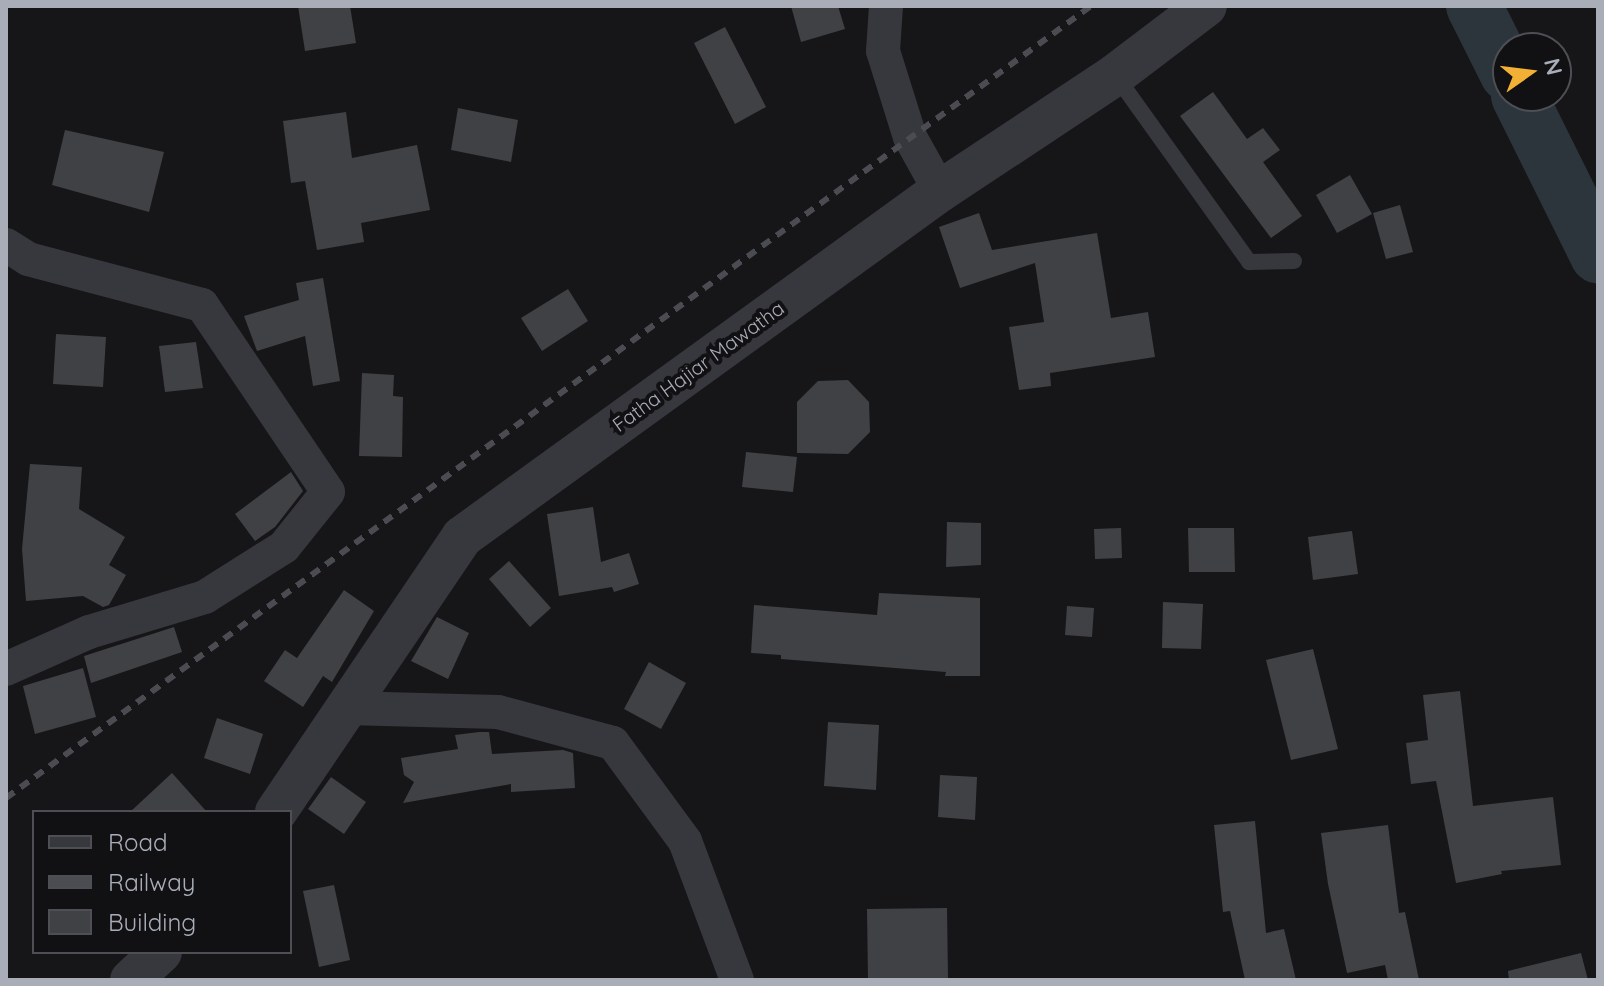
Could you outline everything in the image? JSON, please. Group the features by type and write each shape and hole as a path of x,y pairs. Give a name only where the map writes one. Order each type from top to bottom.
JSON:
{"street":[{"path":"886,6 883,51 910,137 940,191"},
{"name":"Fatha Hajiar Mawatha","path":"277,810 462,537 940,191 1115,75 1206,6"},
{"path":"6,245 28,259 202,305 328,492 284,547 205,597 89,632 6,669"},
{"path":"346,708 498,712 613,743 685,841 737,980"},
{"path":"131,980 159,954"}],"lane":[{"path":"1115,75 1249,262 1294,261"}],"building":[{"path":"298,6 350,6 356,43 305,51"},
{"path":"791,6 838,6 845,29 801,42"},
{"path":"725,27 766,107 735,124 694,43"},
{"path":"1213,92 1247,139 1263,128 1280,150 1263,162 1302,216 1271,238 1180,116"},
{"path":"458,108 518,120 511,162 451,150"},
{"path":"346,112 352,158 417,145 430,210 361,223 364,242 317,250 305,181 291,183 283,121"},
{"path":"65,130 164,152 149,212 52,185"},
{"path":"1350,175 1372,214 1337,233 1316,195"},
{"path":"1400,205 1413,252 1386,259 1373,213"},
{"path":"979,213 992,250 1097,233 1111,318 1148,312 1155,357 1050,373 1051,386 1019,390 1009,327 1044,322 1035,263 960,288 939,227"},
{"path":"323,278 340,381 313,386 305,336 257,351 244,316 299,300 296,283"},
{"path":"568,289 588,321 542,351 521,318"},
{"path":"56,334 106,337 103,387 53,384"},
{"path":"196,342 203,388 165,392 159,346"},
{"path":"362,373 394,375 393,396 403,397 402,457 359,456"},
{"path":"848,380 869,402 870,432 848,454 797,453 797,402 818,381"},
{"path":"746,452 797,457 793,492 742,487"},
{"path":"30,464 82,467 79,509 125,537 109,565 126,575 109,605 103,607 83,596 26,601 22,549"},
{"path":"291,472 303,491 275,527 255,541 235,514"},
{"path":"593,507 601,562 629,553 639,584 614,592 612,587 559,596 547,514"},
{"path":"947,522 981,523 981,565 946,567"},
{"path":"1121,528 1122,558 1095,559 1094,529"},
{"path":"1188,528 1234,528 1235,572 1189,572"},
{"path":"1352,531 1358,574 1313,580 1308,537"},
{"path":"509,561 551,608 530,627 489,579"},
{"path":"344,590 374,611 332,682 323,676 303,707 264,681 285,650 297,658"},
{"path":"879,593 980,598 980,676 945,676 946,672 781,659 781,655 751,653 754,605 877,615"},
{"path":"1163,602 1203,604 1201,649 1162,648"},
{"path":"1067,606 1094,608 1092,637 1065,635"},
{"path":"437,617 469,633 448,679 411,661"},
{"path":"174,627 182,652 91,683 84,656"},
{"path":"1313,649 1338,749 1291,760 1266,660"},
{"path":"649,662 686,683 661,729 624,709"},
{"path":"83,668 96,717 35,734 23,686"},
{"path":"1460,691 1473,806 1553,797 1561,865 1501,871 1502,874 1456,883 1436,781 1411,784 1406,743 1428,740 1423,695"},
{"path":"217,718 263,734 250,774 204,758"},
{"path":"828,722 879,725 876,790 824,786"},
{"path":"489,732 492,754 563,750 573,753 575,788 511,792 511,784 403,803 414,782 404,775 401,758 458,749 455,735"},
{"path":"172,773 205,810 132,810"},
{"path":"940,775 977,777 975,820 938,817"},
{"path":"331,777 366,802 344,834 308,809"},
{"path":"1255,821 1266,933 1284,929 1296,980 1245,980 1230,911 1223,912 1214,825"},
{"path":"1388,825 1399,913 1405,912 1419,980 1388,980 1385,965 1347,973 1328,884 1321,833"},
{"path":"334,885 350,960 319,967 303,891"},
{"path":"947,908 948,980 868,980 867,909"},
{"path":"1581,953 1588,980 1509,980 1508,971"}],"waterway":[{"path":"1474,6 1492,42"},
{"path":"1527,112 1598,255"}],"railway":[{"path":"6,798 1091,6"}]}
